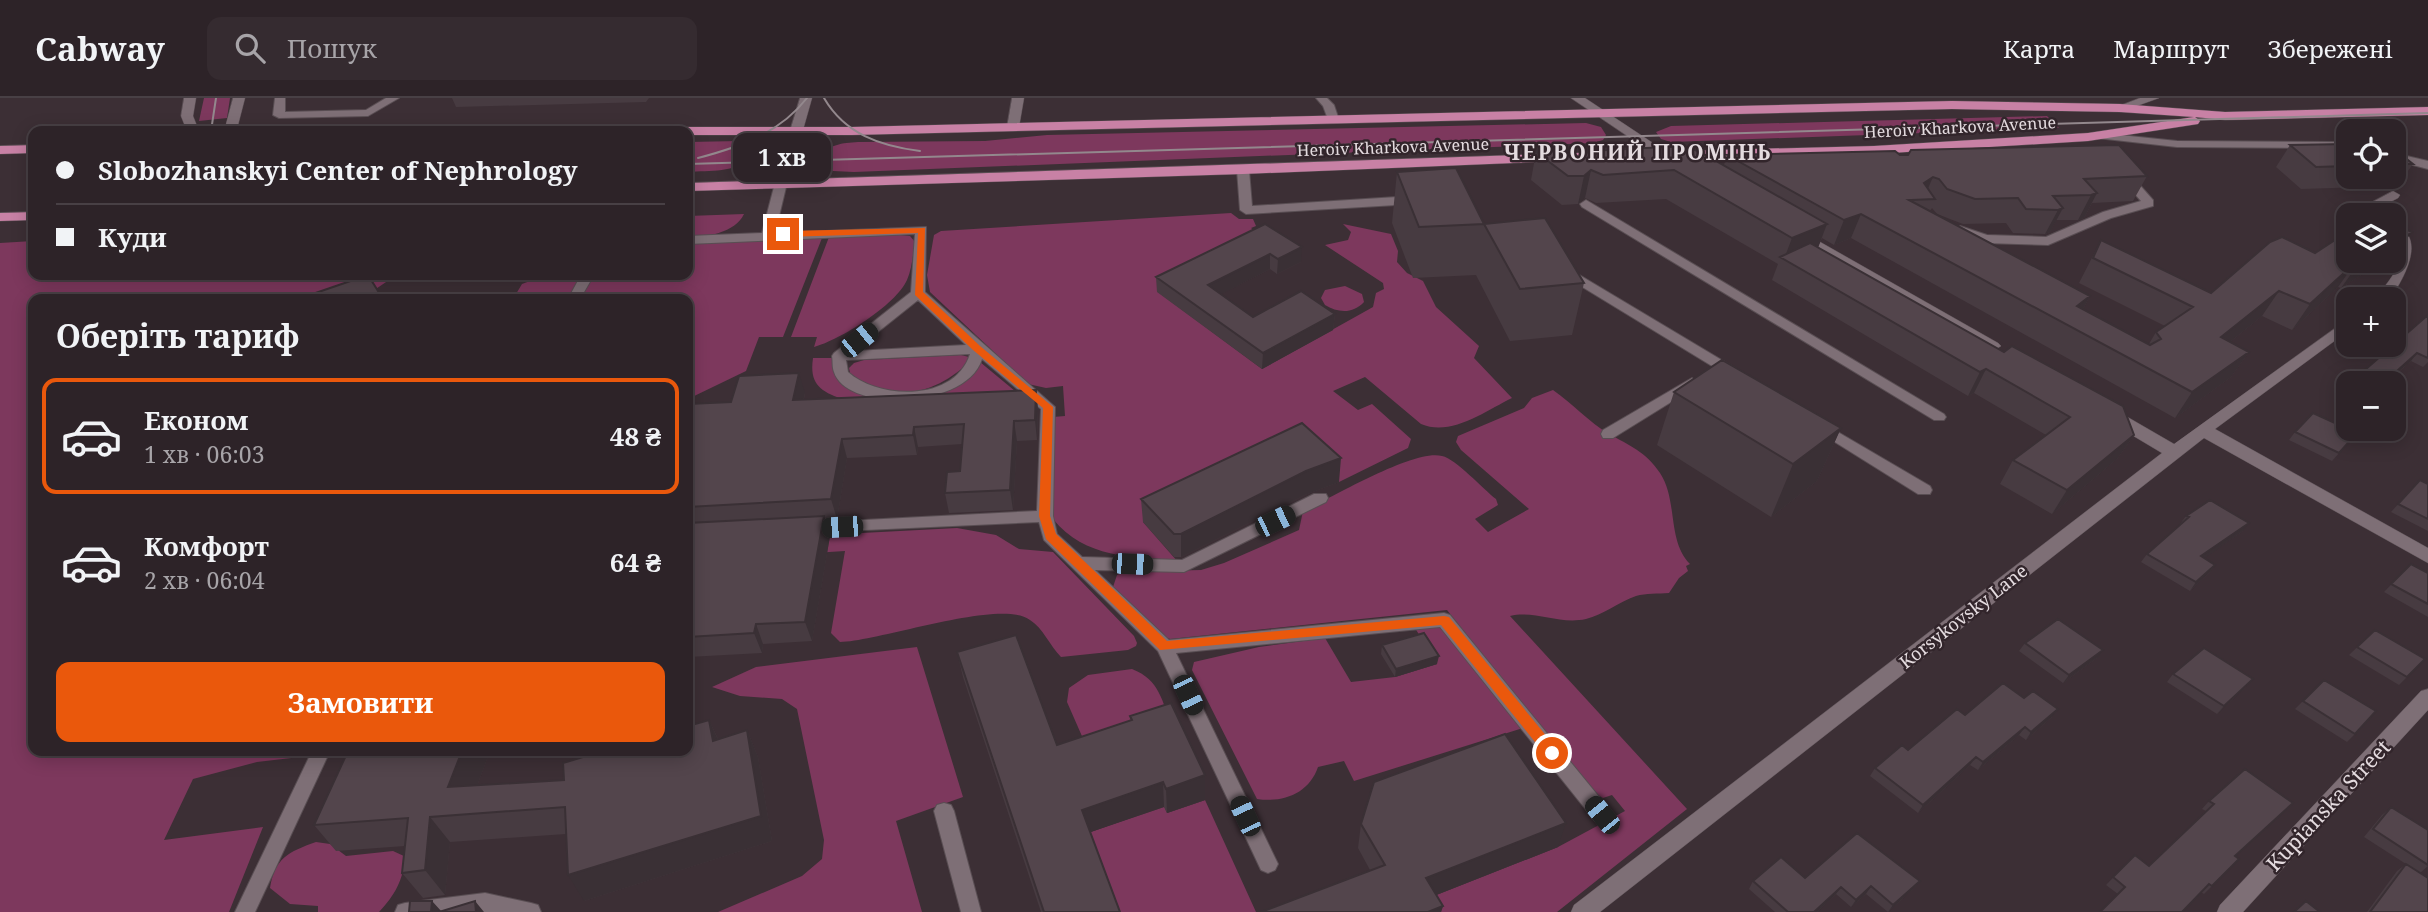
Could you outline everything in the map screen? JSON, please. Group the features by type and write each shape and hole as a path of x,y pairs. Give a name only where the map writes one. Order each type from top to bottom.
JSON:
{"main road":[{"name":"Heroiv Kharkova Avenue","path":"693,131 1333,121 1948,101 2120,108 2225,116 2428,111"},
{"name":"Heroiv Kharkova Avenue","path":"693,187 1874,149 2094,136 2225,116"},
{"path":"0,150 28,149"},
{"path":"0,217 28,216"}],"street":[{"path":"190,98 187,116 191,126"},
{"path":"233,126 239,98"},
{"path":"781,183 806,98"},
{"path":"1013,127 1018,98"},
{"path":"1577,98 1689,170"},
{"path":"2120,108 2153,98"},
{"path":"2378,203 2393,195"},
{"path":"1786,226 2011,357"},
{"path":"2406,242 2410,248 2406,266"},
{"name":"Korsykovsky Lane","path":"1581,912 2174,452 2336,333"},
{"path":"2093,405 2174,452"},
{"path":"2203,430 2428,556"},
{"name":"Kupianska Street","path":"2228,912 2428,697"}],"lane":[{"path":"280,98 279,115 368,113 394,98"},
{"path":"1321,98 1328,105 1333,121"},
{"path":"2094,136 2177,144 2336,145"},
{"path":"2094,136 2102,151"},
{"path":"1874,149 1885,163"},
{"path":"1562,157 1569,173"},
{"path":"2406,159 2428,164"},
{"path":"1942,223 1985,239 2048,241 2107,215 2149,203 2117,167"},
{"path":"1243,170 1246,211 1434,199"},
{"path":"768,235 781,183"},
{"path":"1586,204 1939,417"},
{"path":"693,240 922,230 918,293 839,356"},
{"path":"1554,264 1744,380"},
{"path":"918,293 978,349 1048,407 1045,516 1050,536 1165,647 1268,864"},
{"path":"839,356 841,373 850,382 866,391 885,396 908,396 931,393 956,383 977,362 978,349"},
{"path":"839,356 978,349"},
{"path":"1608,433 1721,366"},
{"path":"1811,421 1924,490"},
{"path":"1079,563 1184,566 1320,498"},
{"path":"787,530 1045,516"},
{"path":"1165,647 1444,620 1602,815"},
{"path":"245,912 319,756"},
{"path":"944,811 971,912"},
{"path":"405,912 485,902 531,912"}],"shaded area":[{"path":"204,98 230,98 227,118 199,121"},
{"path":"2047,116 2059,128 1671,142 1661,139 1656,132 1671,126"},
{"path":"1586,123 1601,127 1606,135 1603,140 1593,143 854,172 833,171 821,165 819,158 832,147 858,142 985,141 1047,135"},
{"path":"740,141 751,147 751,156 738,166 693,172 693,142"},
{"path":"1231,213 1239,219 1253,219 1256,226 1251,228 1265,239 1158,292 1262,369 1373,307 1376,293 1384,289 1383,283 1325,245 1348,240 1351,232 1343,224 1391,234 1398,251 1397,262 1407,273 1423,281 1436,307 1479,346 1474,358 1512,398 1468,421 1432,427 1421,424 1365,377 1333,391 1358,410 1372,404 1411,439 1408,448 1339,482 1301,446 1143,522 1178,562 1094,549 1066,532 1053,519 1053,417 1065,416 1063,386 1046,388 1028,384 930,292 927,275 934,235 941,231"},
{"path":"744,214 727,230 693,237 693,216"},
{"path":"910,236 915,242 907,280 891,300 866,320 825,343 814,347 817,337 791,337 829,237"},
{"path":"822,238 783,337 759,337 746,371 693,397 693,294 516,294 522,284 533,280 693,280 693,244"},
{"path":"28,241 28,280 389,280 368,294 28,294 28,756 300,756 257,762 193,779 164,840 263,827 229,912 0,912 0,243"},
{"path":"1345,286 1362,294 1364,302 1355,309 1345,311 1325,305 1321,298 1325,290"},
{"path":"961,355 973,358 945,380 914,392 881,390 865,384 850,373 849,368 864,360"},
{"path":"813,358 833,358 860,390 933,394 980,362 1026,400 845,400 818,386 813,375"},
{"path":"1553,390 1594,424 1637,450 1655,466 1666,484 1678,544 1690,564 1686,566 1688,571 1679,578 1669,593 1636,596 1586,619 1510,616 1687,809 1557,912 1427,912 1421,901 1558,847 1625,811 1612,795 1603,798 1593,792 1447,610 1170,639 1161,635 1113,587 1117,575 1124,572 1201,570 1224,563 1299,530 1303,511 1394,466 1429,456 1448,458 1496,499 1498,505 1475,519 1488,532 1529,509 1461,450 1456,442 1458,436 1524,408 1532,398"},
{"path":"957,528 996,535 1019,549 1053,552 1134,636 1137,643 1128,650 1061,657 1030,620 1015,615 994,614 840,642 831,633 845,551 693,561 708,541"},
{"path":"1439,626 1523,728 1354,781 1344,761 1318,767 1302,790 1277,799 1257,799 1192,670 1194,662 1259,647 1325,638 1351,682 1395,677 1437,664 1415,628"},
{"path":"917,647 963,797 896,821 922,912 718,912 802,876 822,859 824,840 797,709 782,699 740,696 712,687 756,667"},
{"path":"1132,669 1149,679 1159,692 1172,727 1092,759 1067,702 1069,688 1088,675"},
{"path":"1205,800 1256,912 1114,912 1085,834 1164,806 1167,813"},
{"path":"316,842 330,844 346,856 393,851 406,857 397,887 379,912 318,912 318,906 290,904 270,888 275,870 284,858"}],"building":[{"path":"2336,144 2336,166 2316,167 2290,145"},
{"path":"2119,145 2147,176 2084,179 2097,193 2053,196 2063,208 2058,210 2026,209 2018,198 1975,199 1947,189 1939,179 1933,177 1924,183 1935,199 1909,200 2090,296 2077,306 2150,345 2161,339 2156,332 2193,307 2093,258 2101,240 2211,293 2270,242 2282,237 2315,253 2336,239 2336,273 2344,273 2310,304 2279,291 2221,337 2249,352 2192,392 1861,214 1844,220 1727,155 1895,151 1900,155 1908,155 1911,150"},
{"path":"1685,146 1827,224 1792,238 1674,170 1603,175 1591,170 1584,176 1568,176 1536,152 1570,151 1580,158 1588,151"},
{"path":"1456,168 1484,224 1419,227 1397,172"},
{"path":"1545,218 1584,283 1520,289 1484,224"},
{"path":"1265,224 1302,247 1278,259 1270,254 1208,285 1253,317 1301,291 1335,314 1263,353 1156,277"},
{"path":"1810,243 2004,352 2012,346 2123,406 2134,435 2067,490 2013,460 2070,417 1986,369 1980,372 1780,257"},
{"path":"353,280 371,280 380,294 313,294"},
{"path":"2428,315 2428,358 2417,353 2397,371 2366,369 2380,357 2406,357 2406,334"},
{"path":"1722,360 1841,428 1793,464 1674,392"},
{"path":"799,373 793,400 1036,390 1035,420 1014,421 1010,490 945,493 947,472 960,471 964,424 914,427 913,435 842,439 831,499 693,507 693,404 731,402 739,376"},
{"path":"2313,413 2336,423 2336,441 2350,441 2339,453 2295,432"},
{"path":"1302,423 1341,458 1306,471 1181,534 1174,534 1141,499"},
{"path":"2420,480 2428,484 2428,519 2398,504"},
{"path":"2210,500 2249,523 2201,556 2215,565 2196,582 2147,554 2189,517 2186,516"},
{"path":"824,516 805,622 756,624 754,633 693,637 693,523"},
{"path":"2411,564 2428,573 2428,604 2391,584"},
{"path":"2058,619 2103,650 2069,675 2025,643"},
{"path":"2375,630 2425,659 2407,677 2357,647"},
{"path":"1424,633 1439,656 1396,669 1382,645"},
{"path":"1016,635 1057,745 1132,720 1130,716 1171,703 1205,775 1166,789 1163,782 1082,810 1120,912 1044,912 957,652"},
{"path":"2204,648 2253,679 2224,706 2173,674"},
{"path":"2324,680 2376,711 2355,734 2303,701"},
{"path":"2003,683 2024,698 2033,691 2058,709 2031,732 2025,727 1983,762 1976,757 1923,805 1875,768 1902,745 1908,750 1957,709 1965,715"},
{"path":"709,720 713,741 747,730 761,816 568,875 565,807 430,817 425,870 402,873 408,818 314,825 346,756 460,756 448,787 564,780 563,763 583,756 693,756 693,725"},
{"path":"1505,734 1566,823 1426,878 1443,906 1428,912 1261,912 1385,865 1361,824 1374,782"},
{"path":"2245,769 2293,803 2235,856 2239,859 2212,886 2209,884 2182,912 2100,912 2125,887 2113,877 2135,855 2149,866 2214,804 2209,801"},
{"path":"2391,807 2428,830 2428,865 2373,829"},
{"path":"1857,833 1920,881 1893,905 1871,886 1856,900 1841,887 1814,912 1788,912 1753,881 1781,857 1805,878"},
{"path":"2406,864 2428,878 2428,912 2370,912"},
{"path":"410,901 432,901 431,912 409,912"},
{"path":"475,901 476,912 439,912"},
{"path":"2306,901 2320,912 2294,912"}],"tram line":[{"path":"212,126 216,98"},
{"path":"698,158 758,137 784,121 807,98"},
{"path":"824,98 842,121 865,136 891,146 920,151"},
{"path":"693,164 2428,113"}],"district":[{"name":"ЧЕРВОНИЙ ПРОМІНЬ","path":"1638,152"}],"route":[{"path":"783,234 922,230 918,293 977,348 1048,407 1045,516 1050,536 1165,647 1444,620 1552,753"}]}
